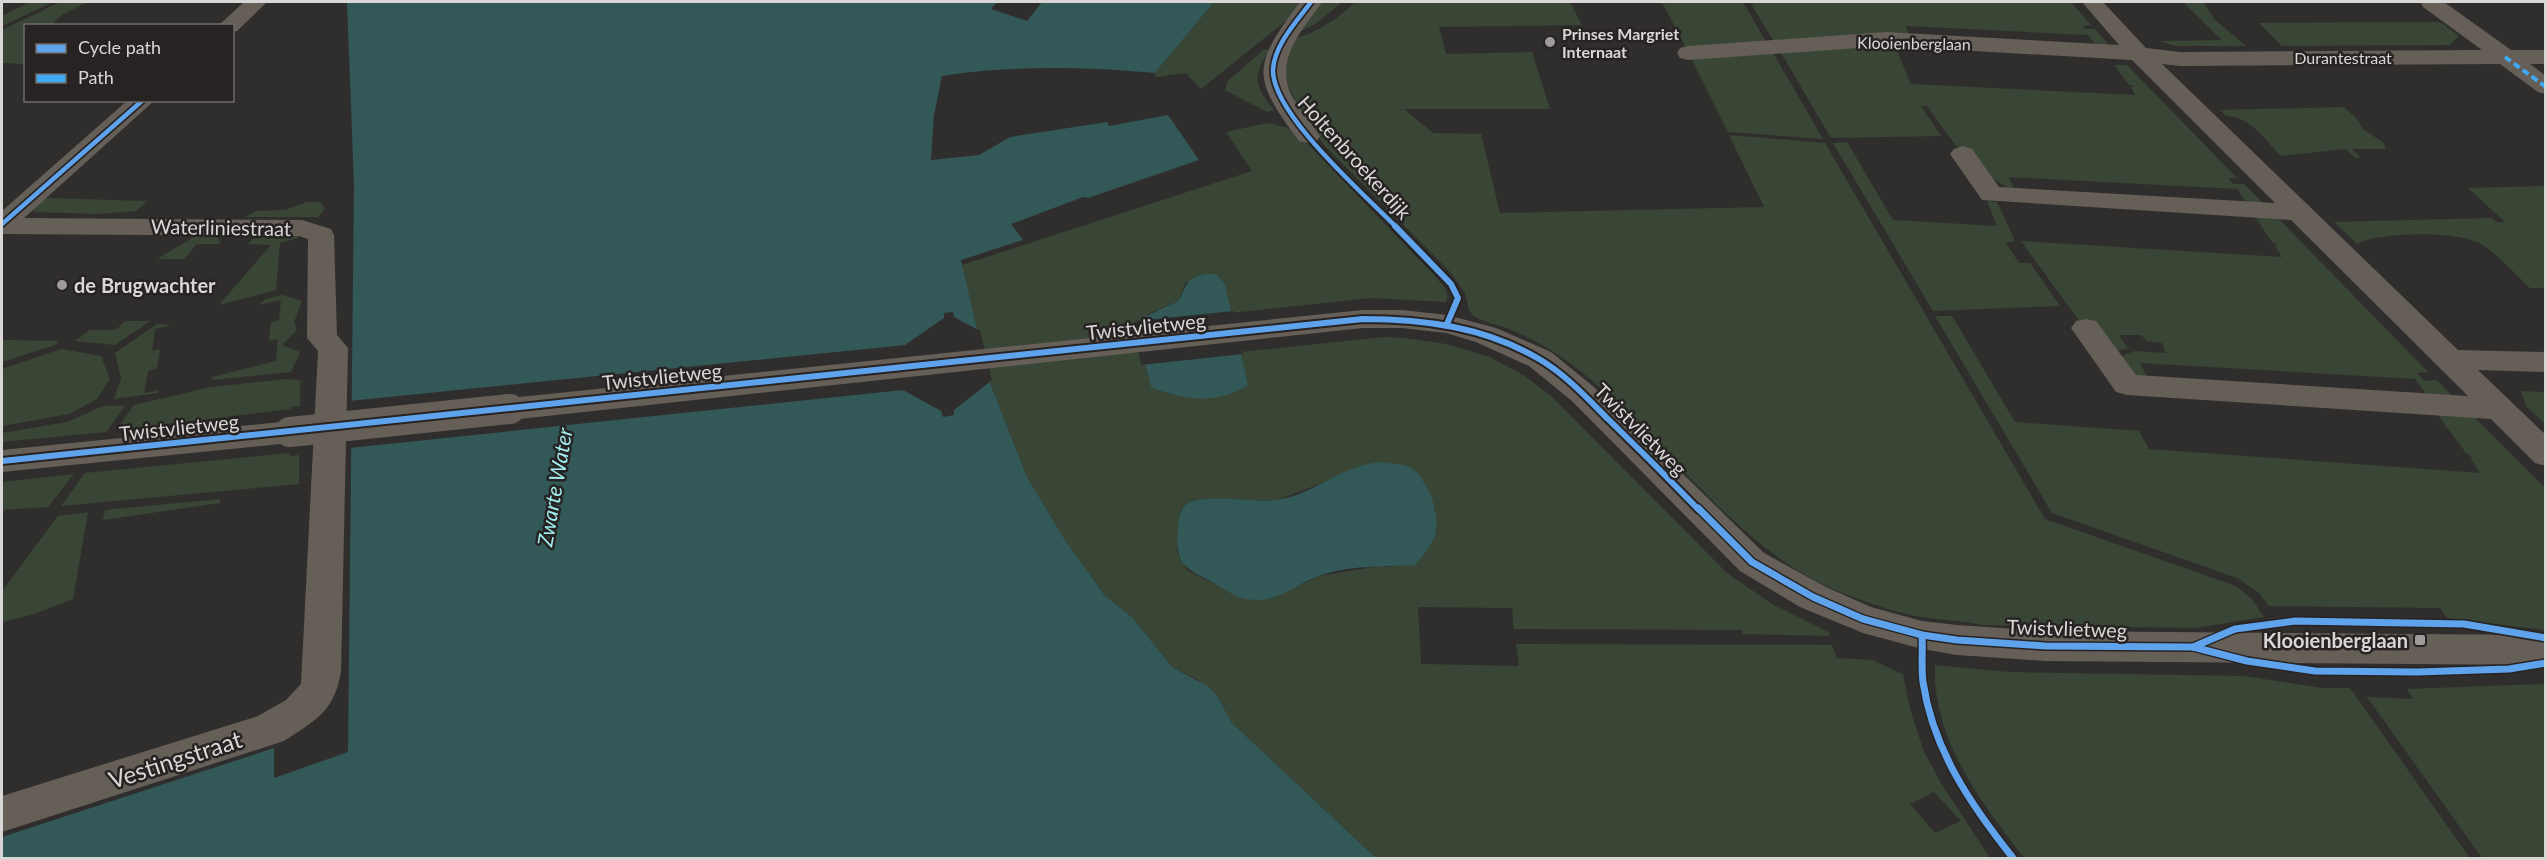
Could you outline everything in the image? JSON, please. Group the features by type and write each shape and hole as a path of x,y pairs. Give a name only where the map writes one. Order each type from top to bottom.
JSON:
{"street":[{"path":"231,24 256,2"},
{"name":"Holtenbroekerdijk","path":"1308,136 1289,112 1277,91 1272,69 1282,42 1311,2"},
{"path":"2092,2 2140,54 2298,212 2546,455"},
{"path":"2431,2 2546,87"},
{"name":"Klooienberglaan","path":"1688,53 1886,39 2140,54"},
{"name":"Durantestraat","path":"2140,54 2180,59 2546,57"},
{"path":"2,225 141,102"},
{"path":"1963,154 1991,194 2298,212"},
{"name":"Waterliniestraat","path":"2,225 303,228 321,235 322,338 333,348 322,671"},
{"name":"Twistvlietweg","path":"2,461 1363,319 1402,319 1466,328 1516,347 1547,364 1583,394 1752,562 1813,597 1863,619 1922,635 1957,640 2045,646 2546,650"},
{"path":"2086,328 2127,385 2498,409"},
{"path":"2448,360 2546,362"},
{"name":"Vestingstraat","path":"2,814 270,729 299,711 319,691 322,671"}],"green space":[{"path":"30,2 53,2 2,26 2,16"},
{"path":"60,2 87,2 62,15 52,24 24,24 24,64 2,63 2,30"},
{"path":"1214,2 1305,2 1297,12 1201,89 1186,73 1156,77 1155,73"},
{"path":"1317,2 1342,2 1317,23 1293,35"},
{"path":"1355,2 1570,2 1582,25 1439,27 1446,54 1532,52 1550,109 1404,109 1433,133 1481,134 1500,213 1764,207 1729,135 1825,143 2045,519 2236,586 2251,598 2264,617 2195,628 1982,625 1915,616 1880,607 1824,585 1787,563 1752,537 1720,508 1630,415 1564,359 1527,337 1474,316 1469,310 1465,293 1450,272 1324,145 1298,109 1284,74 1292,40 1326,25"},
{"path":"1662,2 1743,2 1766,42 1686,48"},
{"path":"1750,2 2071,2 2091,25 2082,26 2086,29 2095,29 2109,45 2095,44 2088,35 1906,26 1909,36 1774,42"},
{"path":"2183,2 2203,2 2214,19 2246,46 2175,46 2160,41 2222,40"},
{"path":"2440,22 2459,36 2450,45 2282,46 2259,23"},
{"path":"1894,44 1911,84 2135,95 2132,85 2129,85 2114,65 2127,65 2237,178 2228,178 2233,184 2244,184 2264,204 2247,203 2237,189 2009,177 2014,190 1974,165 1927,106 1921,106 1941,136 1831,138 1780,51"},
{"path":"1270,49 1258,74 1262,94 1274,110 1267,112 1225,90 1228,81 1263,50"},
{"path":"1773,53 1823,139 1728,132 1691,59"},
{"path":"2344,107 2356,118 2364,130 2384,143 2386,149 2352,149 2361,158 2355,158 2346,149 2281,156 2250,124 2226,116 2220,110"},
{"path":"1268,123 1288,128 1312,148 1435,276 1445,288 1446,302 1370,298 1231,313 1225,284 1186,282 1178,301 1148,314 1137,331 1151,387 1240,352 1384,337 1446,344 1490,357 1525,376 1552,397 1727,573 1772,604 1830,633 1828,636 1743,634 1742,630 1514,629 1512,608 1418,607 1421,664 1519,666 1516,644 1832,645 1837,658 1872,660 1903,674 1910,709 1924,752 1941,783 1990,858 1376,858 1232,723 1218,697 1198,680 1172,667 1132,617 1105,596 1065,540 1027,477 989,380 962,265 1252,171 1226,132","holes":["1423,480 1436,511 1393,567 1380,566 1319,576 1273,598 1213,583 1188,571 1177,552 1180,511 1188,503 1206,500 1277,500 1325,482","1934,792 1961,821 1935,833 1910,804"]},
{"path":"1847,142 1893,220 1997,226 1987,201 1997,202 2015,241 2006,243 2019,263 2030,263 2060,306 1933,311 1833,143"},
{"path":"2542,186 2546,188 2545,288 2530,288 2494,254 2481,244 2470,240 2419,234 2383,237 2357,244 2334,222 2491,218 2497,222 2505,222 2468,188"},
{"path":"45,198 147,201 136,211 97,214 34,212 34,208"},
{"path":"307,202 320,202 325,209 318,217 245,217 256,211 285,210"},
{"path":"2254,215 2276,216 2428,372 2417,373 2424,381 2437,380 2455,399 2429,398 2415,379 2140,363 2149,380 2126,370 2118,357 2135,351 2166,353 2162,343 2147,341 2141,335 2119,335 2128,349 2116,351 2080,322 2021,241 2282,257 2275,246 2278,245 2272,242"},
{"path":"279,234 298,235 298,238 280,243 276,290 219,305 271,245 248,244 253,239"},
{"path":"194,237 217,237 221,244 197,244 184,259 157,259"},
{"path":"282,295 302,301 294,322 297,330 282,345 300,352 291,372 212,380 212,377 276,361 278,339 269,341 271,322 279,320 281,300 258,305 266,299"},
{"path":"1935,316 1952,316 2015,422 2139,431 2149,449 2480,473 2470,458 2473,457 2466,453 2437,414 2471,414 2545,488 2545,630 2447,618 2440,608 2269,606 2258,592 2237,578 2052,513"},
{"path":"125,321 150,321 115,345 75,341 90,330 116,330"},
{"path":"157,324 172,325 155,329 152,351 160,349 157,368 148,371 144,393 159,390 158,393 114,399 121,378 115,353"},
{"path":"2,340 59,341 55,345 2,362"},
{"path":"61,349 101,356 110,379 97,399 69,414 2,426 2,369"},
{"path":"287,379 304,381 300,382 300,406 289,407 291,409 116,430 134,405 211,387"},
{"path":"2521,391 2545,392 2545,424 2526,406"},
{"path":"103,406 125,406 106,432 2,442 2,433 67,422"},
{"path":"290,453 289,456 299,455 299,484 61,506 85,473"},
{"path":"74,474 48,507 2,510 2,482"},
{"path":"220,499 220,503 103,520 105,510"},
{"path":"88,512 73,599 34,614 2,622 2,591 58,516"},
{"path":"1935,665 2009,672 2244,676 2323,688 2350,688 2470,858 2024,858 1976,792 1962,768 1942,718 1936,692"},
{"path":"2545,684 2545,858 2482,858 2367,697 2413,699 2407,689"}],"water":[{"name":"Zwarte Water","path":"347,2 997,2 991,9 1027,21 1042,2 1214,2 1155,73 1048,68 968,72 942,76 934,115 931,160 979,155 1010,137 1107,122 1109,126 1168,115 1199,160 1088,198 1083,197 1011,224 1023,240 961,260 989,380 1027,477 1065,540 1105,596 1132,617 1172,667 1209,687 1218,697 1232,723 1376,858 2,858 2,837 274,748 274,778 348,752 354,184"},
{"path":"1205,274 1216,274 1225,284 1248,385 1225,396 1213,398 1175,395 1151,387 1137,331 1138,322 1178,301 1193,278"},
{"path":"1383,462 1414,470 1425,483 1434,505 1437,524 1433,541 1414,565 1366,567 1330,572 1283,594 1254,600 1235,595 1195,573 1180,558 1177,541 1178,522 1187,504 1205,499 1268,501 1291,497 1354,468"}],"pier":[{"path":"1234,311 1243,354 1141,365 1134,331 1135,321"},
{"path":"953,312 954,317 980,331 992,380 954,410 954,415 943,417 941,411 903,390 349,448 349,401 905,345 944,318 944,313"}],"marked path":[{"path":"2505,57 2546,87"}],"cycle path":[{"path":"1311,2 1276,55 1273,69 1281,97 1308,136 1451,284 1458,298 1447,324"},
{"path":"2,224 141,102"},
{"path":"2,461 1363,319 1402,319 1447,324 1486,335 1540,359 1583,394 1752,562 1813,597 1863,619 1922,635 1957,640 2045,646 2193,647 2247,661 2315,671 2418,672 2509,669 2546,663"},
{"path":"2193,647 2235,629 2295,621 2464,624 2546,638"},
{"path":"1922,635 1923,679 1936,734 1969,798 2013,858"}],"place":[{"name":"Prinses Margriet Internaat","path":"1550,42"},
{"name":"de Brugwachter","path":"62,285"},
{"name":"Klooienberglaan","path":"2420,640"}]}
